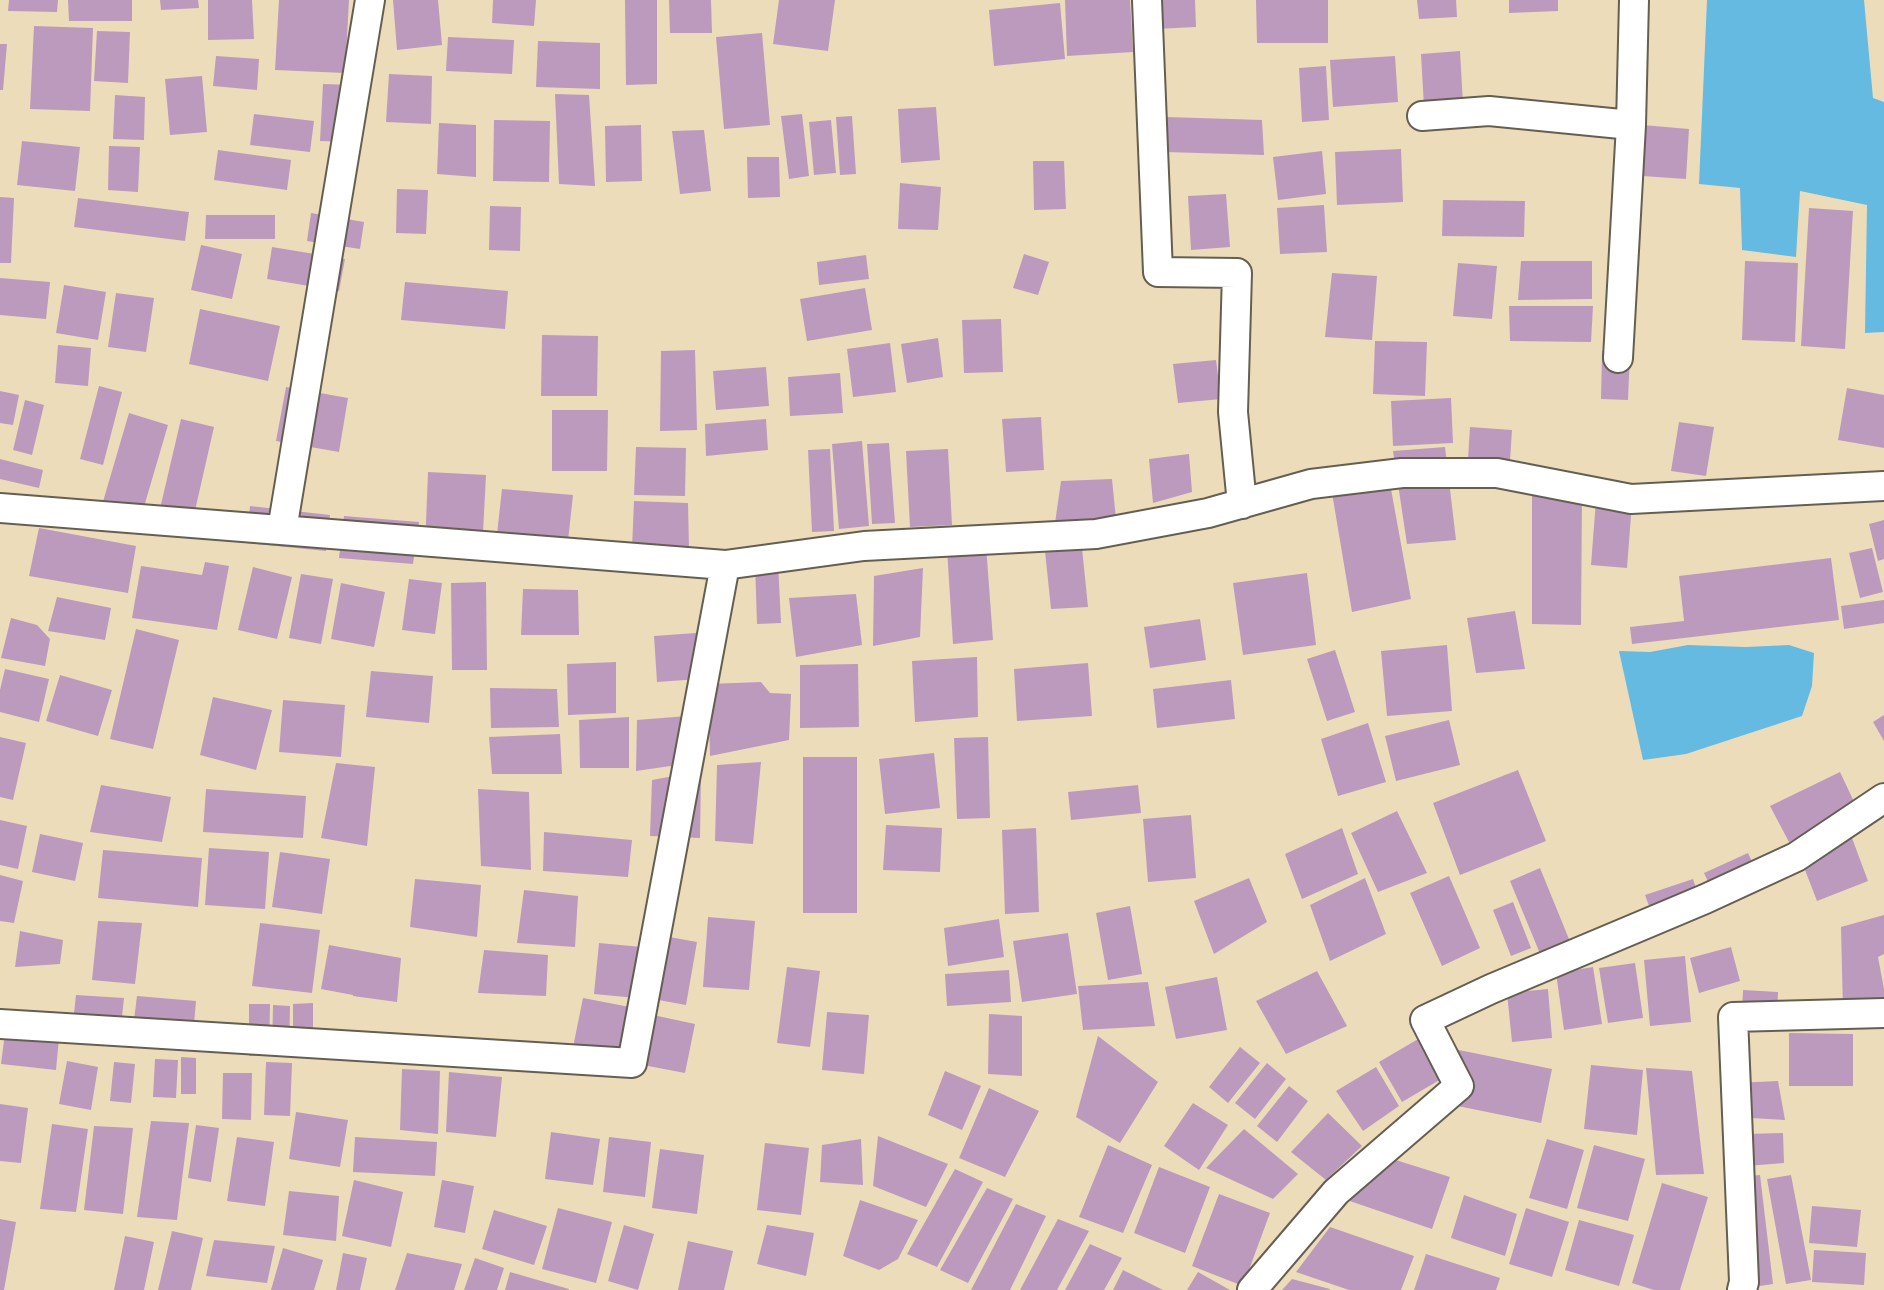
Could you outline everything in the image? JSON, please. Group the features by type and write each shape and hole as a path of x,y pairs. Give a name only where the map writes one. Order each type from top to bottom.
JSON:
{"street":[{"path":"282,530 370,0"},
{"path":"1147,0 1158,272 1237,273 1233,412 1242,504"},
{"path":"1618,357 1631,125 1634,0"},
{"path":"1422,116 1489,111 1631,125"},
{"path":"0,508 725,565 864,546 1096,534 1208,513 1311,484 1402,472 1497,473 1631,499 1884,486"},
{"path":"0,1024 632,1063 725,565"},
{"path":"1252,1290 1336,1192 1460,1086 1425,1020 1491,989 1705,899 1796,857 1884,798"},
{"path":"1742,1290 1744,1282 1733,1017 1884,1013"}],"water":[{"path":"1707,0 1864,0 1873,98 1884,102 1884,332 1865,333 1867,205 1800,191 1796,257 1742,250 1740,188 1699,184"},
{"path":"1688,645 1746,647 1789,645 1814,653 1812,686 1802,716 1686,754 1643,760 1619,651 1650,652"}],"building":[{"path":"9,0 58,0 57,12 8,11"},
{"path":"68,0 132,0 132,21 69,21"},
{"path":"160,0 198,0 199,8 161,10"},
{"path":"208,0 252,0 254,39 208,40"},
{"path":"279,0 349,0 345,73 275,70"},
{"path":"393,0 438,0 442,45 397,50"},
{"path":"493,0 536,0 534,26 492,23"},
{"path":"625,0 657,0 657,84 626,85"},
{"path":"669,0 711,0 712,33 670,33"},
{"path":"779,0 835,0 828,51 773,44"},
{"path":"1065,0 1130,0 1133,52 1067,56"},
{"path":"1155,0 1195,0 1196,27 1156,29"},
{"path":"1256,0 1328,0 1328,43 1257,43"},
{"path":"1417,0 1456,0 1457,17 1419,19"},
{"path":"1509,0 1558,0 1558,11 1509,13"},
{"path":"1060,3 1065,59 994,66 989,10"},
{"path":"34,26 93,28 90,111 30,109"},
{"path":"97,31 130,32 128,83 94,81"},
{"path":"762,33 770,125 724,129 716,37"},
{"path":"448,37 514,40 512,74 446,71"},
{"path":"538,41 600,43 600,89 536,87"},
{"path":"0,44 7,44 3,90 0,90"},
{"path":"1460,51 1463,104 1424,107 1421,54"},
{"path":"216,56 259,59 257,90 213,86"},
{"path":"1395,56 1398,102 1333,107 1330,60"},
{"path":"1326,66 1329,120 1302,122 1299,68"},
{"path":"389,74 432,76 431,124 386,122"},
{"path":"202,76 207,132 170,135 165,79"},
{"path":"323,84 353,85 350,142 320,141"},
{"path":"555,94 589,95 595,186 559,184"},
{"path":"115,95 145,97 144,140 113,139"},
{"path":"936,107 940,160 901,163 898,109"},
{"path":"254,114 314,121 310,152 250,145"},
{"path":"802,114 809,176 789,179 781,116"},
{"path":"852,116 856,174 840,175 836,117"},
{"path":"1166,117 1262,120 1264,155 1165,152"},
{"path":"494,120 550,121 549,182 493,181"},
{"path":"831,120 836,173 814,175 809,122"},
{"path":"439,123 476,125 476,177 437,174"},
{"path":"1631,124 1689,129 1686,179 1628,175"},
{"path":"641,125 642,181 606,182 605,126"},
{"path":"704,130 711,191 680,194 672,131"},
{"path":"22,141 80,147 75,191 17,185"},
{"path":"109,146 140,147 138,192 108,190"},
{"path":"1401,149 1403,202 1337,205 1335,152"},
{"path":"218,150 291,160 287,190 214,180"},
{"path":"1322,151 1326,194 1278,200 1273,157"},
{"path":"747,157 779,157 780,197 748,198"},
{"path":"1033,161 1064,161 1066,209 1034,210"},
{"path":"900,183 941,187 938,230 898,229"},
{"path":"397,189 428,190 426,234 396,233"},
{"path":"1226,194 1230,247 1191,250 1188,196"},
{"path":"0,197 14,198 11,263 0,263"},
{"path":"78,198 189,212 185,241 74,227"},
{"path":"1443,200 1525,201 1524,237 1442,236"},
{"path":"1324,205 1327,252 1280,254 1277,208"},
{"path":"490,206 521,207 520,251 489,250"},
{"path":"1809,208 1853,211 1845,349 1801,346"},
{"path":"311,213 364,222 360,249 307,241"},
{"path":"206,215 275,215 275,239 205,239"},
{"path":"201,245 242,254 232,299 191,290"},
{"path":"272,247 345,259 339,291 267,279"},
{"path":"1024,254 1049,262 1038,295 1013,288"},
{"path":"866,255 869,279 819,285 817,262"},
{"path":"1521,261 1592,261 1592,299 1518,300"},
{"path":"1745,261 1798,263 1795,342 1742,340"},
{"path":"1458,263 1497,266 1492,319 1453,316"},
{"path":"1332,273 1377,276 1372,340 1325,337"},
{"path":"0,278 50,282 46,319 0,315"},
{"path":"405,282 508,291 505,329 401,320"},
{"path":"64,285 106,292 98,340 56,333"},
{"path":"865,288 872,330 807,341 800,299"},
{"path":"116,293 154,298 146,352 108,347"},
{"path":"1509,306 1593,306 1591,342 1510,341"},
{"path":"200,309 280,326 268,381 189,364"},
{"path":"1001,319 1003,372 964,373 962,320"},
{"path":"542,335 598,336 597,396 541,396"},
{"path":"938,338 943,377 907,383 901,344"},
{"path":"1375,341 1427,342 1425,396 1373,394"},
{"path":"890,343 896,392 853,397 847,349"},
{"path":"58,345 91,348 88,386 55,383"},
{"path":"695,350 697,430 660,431 661,351"},
{"path":"1602,351 1630,352 1628,400 1601,399"},
{"path":"1216,360 1221,399 1178,403 1173,364"},
{"path":"766,367 769,406 716,410 713,371"},
{"path":"840,373 843,413 790,416 788,377"},
{"path":"99,386 122,392 103,465 80,459"},
{"path":"286,387 348,398 339,452 276,441"},
{"path":"1847,388 1884,395 1884,448 1838,440"},
{"path":"0,391 19,395 13,425 0,423"},
{"path":"1451,398 1453,443 1393,446 1391,401"},
{"path":"25,400 44,405 32,455 13,450"},
{"path":"552,410 608,410 607,471 552,471"},
{"path":"129,413 168,425 136,534 97,522"},
{"path":"1041,417 1044,470 1006,472 1002,419"},
{"path":"181,419 214,427 189,537 155,530"},
{"path":"766,419 768,450 706,456 705,424"},
{"path":"1679,422 1714,427 1706,476 1671,471"},
{"path":"1470,427 1512,430 1510,461 1468,459"},
{"path":"862,441 869,526 839,529 832,444"},
{"path":"889,443 895,523 872,524 867,444"},
{"path":"636,447 686,448 685,496 634,495"},
{"path":"1445,447 1456,540 1407,544 1393,451"},
{"path":"830,449 834,531 812,532 808,450"},
{"path":"948,449 952,525 910,527 906,451"},
{"path":"1189,454 1192,492 1153,503 1149,459"},
{"path":"0,459 43,470 39,488 0,479"},
{"path":"428,472 486,475 482,551 425,548"},
{"path":"1389,478 1411,599 1352,612 1331,487"},
{"path":"1112,479 1117,529 1054,530 1061,481"},
{"path":"502,489 573,495 568,541 497,534"},
{"path":"1532,496 1582,496 1581,625 1532,624"},
{"path":"1596,500 1632,503 1627,568 1591,565"},
{"path":"634,501 688,503 689,548 632,548"},
{"path":"250,506 330,515 326,551 246,543"},
{"path":"344,516 419,522 413,564 339,558"},
{"path":"1884,520 1884,559 1878,561 1869,524"},
{"path":"39,528 136,546 128,593 29,576"},
{"path":"986,545 993,640 953,644 947,549"},
{"path":"1082,548 1088,607 1051,609 1045,551"},
{"path":"1872,548 1883,592 1860,598 1849,553"},
{"path":"1831,558 1839,620 1632,644 1630,627 1684,621 1679,576"},
{"path":"205,562 229,566 217,630 132,618 141,566 202,575"},
{"path":"778,562 781,623 757,624 755,563"},
{"path":"253,567 292,577 277,639 238,630"},
{"path":"923,568 920,637 873,646 874,576"},
{"path":"1307,573 1316,645 1243,655 1233,583"},
{"path":"301,574 333,579 321,644 289,638"},
{"path":"409,579 442,583 435,634 402,630"},
{"path":"486,582 487,670 452,670 451,583"},
{"path":"341,583 385,592 374,647 331,639"},
{"path":"523,589 578,590 579,635 521,635"},
{"path":"856,594 862,645 796,657 789,598"},
{"path":"57,597 111,608 105,640 48,631"},
{"path":"1884,600 1884,623 1844,629 1841,606"},
{"path":"1515,611 1525,669 1476,673 1467,618"},
{"path":"11,618 37,625 50,639 45,666 1,658"},
{"path":"1200,619 1206,660 1150,668 1144,627"},
{"path":"136,629 179,640 153,749 110,739"},
{"path":"710,632 713,678 657,682 654,636"},
{"path":"1447,645 1452,711 1387,716 1381,651"},
{"path":"1335,650 1355,712 1327,721 1307,659"},
{"path":"977,657 978,717 915,722 912,661"},
{"path":"616,662 616,713 568,715 567,664"},
{"path":"1088,663 1092,716 1017,721 1014,669"},
{"path":"858,664 859,727 800,728 800,665"},
{"path":"5,669 49,679 39,722 0,712 0,690"},
{"path":"371,671 433,676 429,723 366,717"},
{"path":"60,675 112,690 98,736 46,721"},
{"path":"1231,680 1235,719 1157,728 1153,689"},
{"path":"761,682 770,693 791,694 789,740 710,756 708,684"},
{"path":"490,688 557,689 559,727 491,728"},
{"path":"213,697 272,710 256,770 200,755"},
{"path":"283,700 345,705 341,757 279,752"},
{"path":"699,715 698,762 636,771 637,720"},
{"path":"1884,715 1884,741 1873,722"},
{"path":"629,717 629,768 580,768 579,720"},
{"path":"1449,720 1460,765 1396,781 1385,736"},
{"path":"1368,723 1386,782 1338,796 1321,739"},
{"path":"560,734 562,774 492,774 489,737"},
{"path":"0,737 26,743 13,800 0,797"},
{"path":"988,737 990,818 957,819 954,738"},
{"path":"934,753 940,808 885,814 879,759"},
{"path":"803,757 857,757 857,913 803,913"},
{"path":"761,762 753,844 715,841 717,765"},
{"path":"336,763 375,767 367,846 321,838"},
{"path":"1518,770 1546,841 1460,875 1433,803"},
{"path":"701,771 700,838 650,836 652,780"},
{"path":"1840,772 1857,808 1789,842 1770,806"},
{"path":"101,785 171,797 162,842 90,832"},
{"path":"1138,785 1141,813 1071,820 1068,792"},
{"path":"206,789 306,796 303,838 203,832"},
{"path":"478,789 529,792 531,870 481,866"},
{"path":"1397,811 1427,873 1378,892 1351,833"},
{"path":"1191,815 1196,878 1148,882 1143,819"},
{"path":"0,820 27,826 18,869 0,865"},
{"path":"886,825 942,828 940,872 883,870"},
{"path":"1036,828 1039,912 1005,914 1002,830"},
{"path":"1342,828 1358,874 1302,899 1285,854"},
{"path":"544,832 632,840 628,877 543,871"},
{"path":"40,834 83,843 75,881 32,872"},
{"path":"1852,838 1868,881 1817,901 1800,857"},
{"path":"209,848 269,852 265,909 205,905"},
{"path":"103,850 202,858 198,907 98,898"},
{"path":"280,852 330,859 322,914 272,907"},
{"path":"1748,853 1756,870 1712,890 1704,873"},
{"path":"1540,868 1571,944 1541,956 1510,881"},
{"path":"0,875 23,881 14,923 0,921"},
{"path":"1449,876 1480,948 1442,966 1410,893"},
{"path":"1249,878 1267,922 1214,954 1194,901"},
{"path":"1365,878 1386,934 1330,961 1310,905"},
{"path":"415,879 481,885 477,937 410,927"},
{"path":"1693,879 1699,897 1652,914 1645,895"},
{"path":"524,890 578,896 575,947 517,943"},
{"path":"1513,902 1531,948 1511,956 1493,910"},
{"path":"1130,906 1142,974 1108,980 1096,913"},
{"path":"1884,915 1884,954 1878,957 1884,989 1884,1008 1843,1012 1841,927"},
{"path":"708,917 755,921 749,990 703,987"},
{"path":"999,919 1004,957 948,966 944,928"},
{"path":"98,921 142,923 135,984 92,980"},
{"path":"260,923 320,930 312,993 252,986"},
{"path":"20,931 63,940 60,964 15,967"},
{"path":"1068,933 1077,994 1022,1002 1013,941"},
{"path":"664,936 697,942 686,1005 653,999"},
{"path":"599,943 642,947 636,998 594,994"},
{"path":"329,945 401,958 397,1002 321,989"},
{"path":"1731,947 1740,981 1699,993 1690,958"},
{"path":"484,950 548,955 546,996 478,993"},
{"path":"1685,956 1691,1022 1650,1026 1644,960"},
{"path":"1635,963 1643,1018 1608,1023 1599,968"},
{"path":"787,967 820,971 810,1047 777,1043"},
{"path":"1593,967 1602,1024 1564,1030 1556,973"},
{"path":"1009,970 1011,1002 947,1006 945,974"},
{"path":"1317,971 1347,1026 1286,1054 1256,1001"},
{"path":"1217,977 1227,1030 1176,1039 1165,987"},
{"path":"1148,982 1155,1026 1083,1030 1078,986"},
{"path":"1548,989 1552,1038 1512,1042 1507,993"},
{"path":"1743,990 1778,992 1777,1017 1742,1014"},
{"path":"76,995 124,998 119,1044 71,1041"},
{"path":"137,996 196,1001 192,1048 131,1044"},
{"path":"583,998 635,1008 622,1073 570,1062"},
{"path":"313,1003 313,1051 293,1051 293,1004"},
{"path":"249,1004 270,1004 269,1056 249,1056"},
{"path":"273,1005 290,1006 289,1053 272,1053"},
{"path":"827,1012 869,1015 864,1074 822,1070"},
{"path":"989,1014 1022,1016 1022,1076 988,1074"},
{"path":"653,1015 695,1024 685,1073 643,1065"},
{"path":"5,1033 59,1038 56,1070 1,1064"},
{"path":"1789,1033 1853,1034 1853,1086 1789,1086"},
{"path":"1425,1035 1448,1075 1402,1102 1379,1062"},
{"path":"1098,1036 1158,1082 1120,1143 1076,1117"},
{"path":"1240,1047 1260,1063 1228,1103 1209,1087"},
{"path":"1454,1049 1552,1069 1541,1123 1443,1103"},
{"path":"181,1057 196,1058 196,1094 181,1094"},
{"path":"155,1059 178,1060 176,1098 153,1097"},
{"path":"67,1061 98,1067 91,1110 59,1104"},
{"path":"114,1062 135,1064 131,1103 110,1101"},
{"path":"266,1062 292,1063 290,1116 264,1115"},
{"path":"1267,1063 1286,1079 1255,1119 1235,1103"},
{"path":"1591,1065 1643,1070 1637,1135 1584,1129"},
{"path":"1376,1067 1399,1106 1363,1131 1336,1091"},
{"path":"1646,1068 1692,1071 1704,1174 1656,1175"},
{"path":"402,1069 440,1071 438,1134 400,1130"},
{"path":"945,1071 981,1086 962,1130 928,1115"},
{"path":"449,1072 502,1077 496,1137 446,1132"},
{"path":"223,1073 252,1073 251,1120 222,1119"},
{"path":"1778,1081 1785,1120 1734,1117 1733,1083"},
{"path":"1289,1086 1308,1101 1277,1142 1257,1126"},
{"path":"989,1088 1039,1111 1005,1177 959,1158"},
{"path":"1193,1103 1228,1125 1199,1170 1164,1146"},
{"path":"0,1104 28,1108 21,1163 0,1161"},
{"path":"296,1112 348,1120 340,1167 289,1159"},
{"path":"1328,1113 1362,1146 1326,1180 1291,1152"},
{"path":"151,1121 189,1123 177,1220 137,1217"},
{"path":"52,1124 88,1129 76,1212 40,1209"},
{"path":"196,1125 219,1128 211,1182 188,1178"},
{"path":"94,1126 133,1128 123,1214 84,1210"},
{"path":"1244,1129 1298,1174 1273,1199 1206,1168"},
{"path":"551,1132 600,1139 593,1185 545,1179"},
{"path":"1783,1133 1784,1163 1747,1166 1745,1134"},
{"path":"878,1136 948,1164 926,1207 873,1186"},
{"path":"237,1137 274,1142 265,1206 227,1201"},
{"path":"355,1137 437,1142 435,1176 353,1172"},
{"path":"609,1137 651,1142 645,1197 603,1192"},
{"path":"861,1139 863,1185 820,1182 822,1145"},
{"path":"1547,1139 1584,1150 1567,1209 1529,1198"},
{"path":"765,1143 809,1148 801,1215 757,1210"},
{"path":"1108,1145 1152,1165 1123,1233 1079,1217"},
{"path":"1594,1145 1645,1159 1628,1221 1577,1208"},
{"path":"660,1149 704,1155 697,1214 652,1208"},
{"path":"1370,1152 1450,1177 1432,1229 1332,1195"},
{"path":"1159,1167 1210,1187 1185,1253 1134,1233"},
{"path":"955,1169 983,1182 937,1267 907,1254"},
{"path":"1760,1175 1773,1284 1747,1288 1733,1178"},
{"path":"1791,1175 1811,1280 1786,1284 1767,1179"},
{"path":"354,1180 403,1192 391,1247 342,1236"},
{"path":"442,1180 474,1186 465,1233 434,1227"},
{"path":"1662,1183 1708,1197 1680,1290 1654,1290 1632,1283"},
{"path":"987,1188 1013,1199 968,1283 940,1270"},
{"path":"289,1191 339,1196 336,1241 283,1235"},
{"path":"1219,1194 1270,1213 1243,1286 1192,1266"},
{"path":"1464,1195 1517,1214 1505,1256 1451,1238"},
{"path":"860,1200 918,1220 898,1259 879,1270 843,1256"},
{"path":"1016,1204 1046,1216 1010,1290 971,1290"},
{"path":"1812,1206 1861,1210 1857,1247 1809,1243"},
{"path":"558,1208 612,1222 596,1283 542,1269"},
{"path":"1526,1208 1569,1222 1552,1277 1509,1264"},
{"path":"494,1210 547,1226 534,1265 482,1249"},
{"path":"0,1219 16,1222 4,1290 0,1290"},
{"path":"1058,1219 1089,1231 1057,1290 1020,1290"},
{"path":"1579,1220 1634,1235 1619,1286 1565,1270"},
{"path":"624,1225 654,1234 638,1290 608,1281"},
{"path":"767,1225 814,1233 806,1276 757,1264"},
{"path":"1330,1227 1414,1256 1401,1290 1349,1290 1296,1272"},
{"path":"172,1231 203,1238 191,1290 158,1290"},
{"path":"125,1236 154,1242 144,1290 114,1290"},
{"path":"214,1240 275,1246 267,1283 206,1276"},
{"path":"688,1241 733,1251 724,1290 678,1290"},
{"path":"1090,1244 1122,1258 1104,1290 1065,1290"},
{"path":"283,1248 323,1260 314,1290 271,1290"},
{"path":"1814,1250 1866,1253 1864,1285 1812,1282"},
{"path":"343,1253 367,1258 360,1290 336,1290"},
{"path":"407,1253 462,1264 454,1290 395,1290"},
{"path":"1426,1254 1500,1278 1496,1290 1414,1290"},
{"path":"475,1258 504,1268 497,1290 464,1290"},
{"path":"1123,1270 1163,1290 1113,1290"},
{"path":"510,1272 569,1289 569,1290 505,1290"},
{"path":"1198,1272 1230,1290 1187,1290"},
{"path":"1292,1279 1330,1289 1330,1290 1282,1290"}]}
